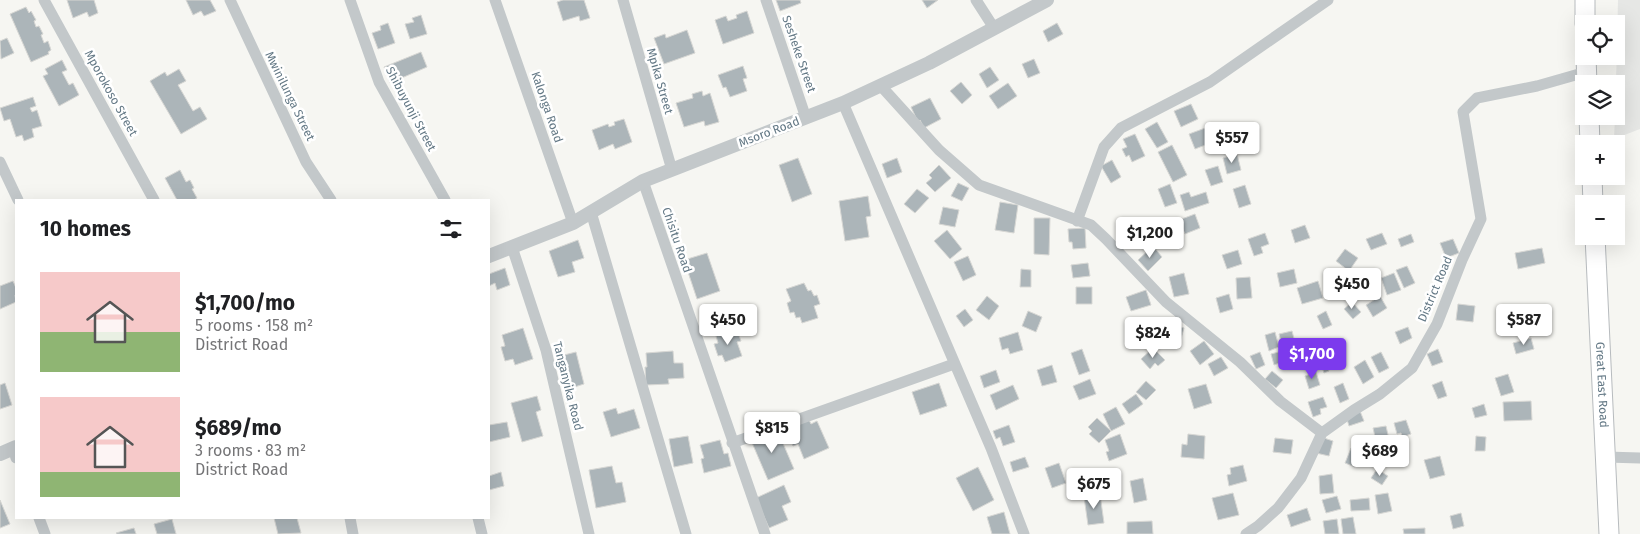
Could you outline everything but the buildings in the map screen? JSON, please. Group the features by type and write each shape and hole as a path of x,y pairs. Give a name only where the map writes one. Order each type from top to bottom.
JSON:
{"highway":[{"path":"1585,0 1585,15"},
{"name":"Great East Road","path":"1595,245 1609,534"}],"street":[{"name":"Mporokoso Street","path":"44,0 153,199"},
{"name":"Mwinilunga Street","path":"230,0 306,162 330,199"},
{"name":"Shibuyunji Street","path":"350,0 379,82 444,199"},
{"name":"Kalonga Road","path":"496,0 572,223"},
{"name":"Mpika Street","path":"622,0 672,170"},
{"name":"Sesheke Street","path":"766,0 806,118"},
{"path":"976,0 994,28"},
{"name":"Msoro Road","path":"490,256 572,223 643,181 843,103 929,64 1047,0"},
{"path":"1077,221 1104,147 1121,128 1210,82 1328,0"},
{"name":"District Road","path":"1246,534 1278,508 1301,478 1322,433 1380,394 1412,368 1437,324 1462,260 1481,220 1463,112 1477,98 1537,86 1586,71"},
{"path":"881,86 939,150 979,185 1091,226 1106,239 1166,302 1240,362 1280,401 1322,433"},
{"path":"843,103 990,448 1024,534"},
{"path":"0,162 18,199"},
{"name":"Chisitu Road","path":"643,181 764,534"},
{"path":"591,212 686,534"},
{"name":"Tanganyika Road","path":"512,247 546,350 589,534"},
{"path":"732,443 954,364"},
{"path":"1606,456 1640,458"},
{"path":"39,519 45,534"},
{"path":"350,519 353,534"},
{"path":"478,519 482,534"}],"shaded area":[{"path":"1618,0 1640,0 1640,129 1624,135 1614,135 1615,125 1625,125 1625,75 1616,75 1616,65 1625,65 1625,15 1618,15"}]}
